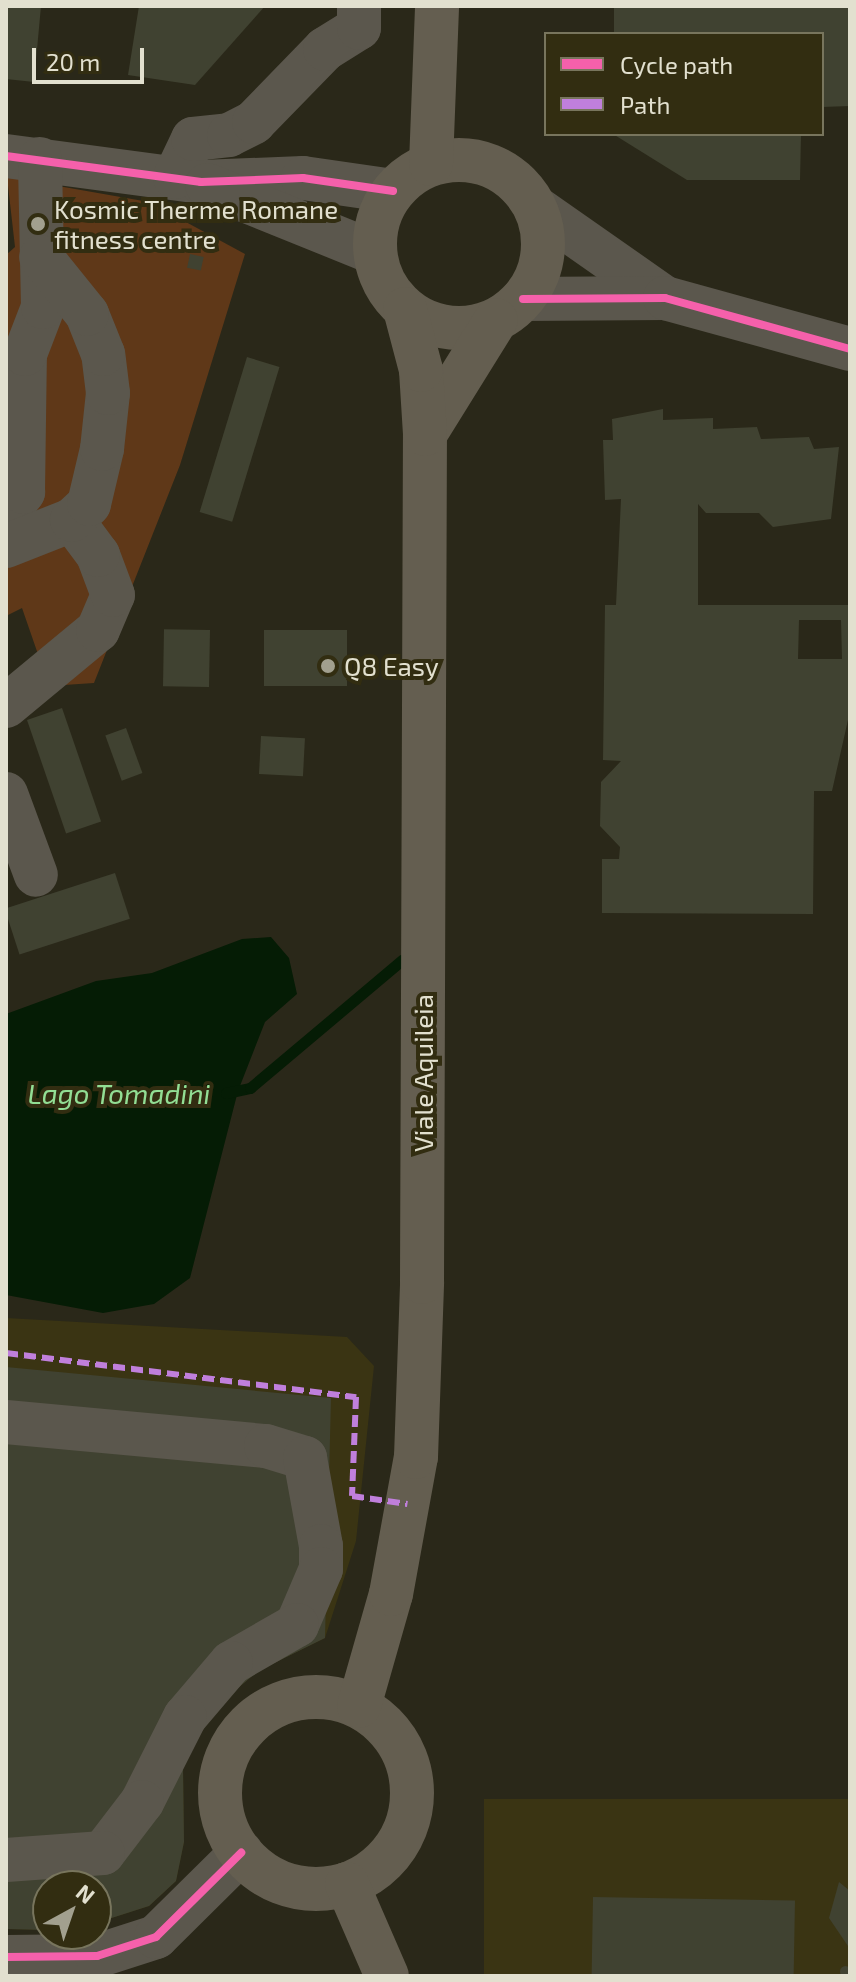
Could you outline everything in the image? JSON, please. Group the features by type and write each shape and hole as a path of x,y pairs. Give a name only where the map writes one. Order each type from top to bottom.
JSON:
{"main road":[{"path":"431,164 437,70 437,6"},
{"path":"437,70 486,164"},
{"path":"375,253 378,220 393,191 431,164 486,164 513,179 535,207 543,255 425,434"},
{"name":"Viale Aquileia","path":"359,1706 391,1594 416,1457 425,434 421,370 405,309 375,253"},
{"path":"405,309 439,326 509,310"},
{"path":"306,1697 359,1706 398,1741 408,1763 412,1807 394,1850 347,1884 317,1889 281,1883 241,1853 219,1792 230,1748 251,1722 306,1697"},
{"path":"347,1884 387,1976"}],"street":[{"path":"188,180 193,139 229,135 254,122 315,58 359,28 359,6"},
{"path":"6,514 23,492 25,354 43,307 41,272 23,158 188,180 303,178 393,191"},
{"path":"188,180 375,253"},
{"path":"535,207 665,298 850,349"},
{"path":"6,331 23,321 41,272"},
{"path":"6,546 72,520 89,504 108,393 87,314 41,272"},
{"path":"509,310 665,298"},
{"path":"6,706 98,630 113,595 98,555 72,520"},
{"path":"6,794 36,875"},
{"path":"6,1422 266,1446 305,1458 321,1558 297,1625 231,1663 185,1717 142,1802 103,1853 6,1860"},
{"path":"6,1957 97,1956 156,1937 241,1853"}],"shaded area":[{"path":"7,177 149,202 245,254 180,465 94,683 49,686 22,608 6,616 6,255 15,247"},
{"path":"6,1318 347,1337 374,1366 356,1541 325,1638 258,1671 212,1710 183,1765 184,1842 176,1881 149,1906 112,1918 112,1870 32,1870 32,1930 6,1929"},
{"path":"484,1799 850,1799 850,1976 484,1976"}],"water":[{"name":"Lago Tomadini","path":"271,937 289,958 297,994 265,1022 238,1091 190,1278 154,1304 103,1313 6,1295 6,1014 96,981 152,973 242,939"}],"building":[{"path":"6,6 41,6 34,82 6,79"},
{"path":"139,6 265,6 195,85 128,75"},
{"path":"614,6 850,6 850,106 824,107 824,32 614,32"},
{"path":"616,136 801,136 800,180 687,180"},
{"path":"190,254 204,257 201,271 187,268"},
{"path":"247,357 280,367 232,522 200,512"},
{"path":"663,409 663,420 713,418 713,429 757,427 761,439 809,437 814,449 839,447 831,519 773,527 759,513 706,513 698,504 698,605 850,605 850,711 832,791 814,791 813,914 602,913 602,859 619,859 620,847 600,826 601,782 621,761 603,760 605,605 616,605 621,499 605,500 603,440 613,440 612,419","holes":["799,620 841,620 842,659 798,659"]},
{"path":"164,629 210,630 209,687 163,686"},
{"path":"264,630 347,630 347,686 264,686"},
{"path":"62,708 101,821 66,834 27,720"},
{"path":"126,728 142,773 122,781 105,736"},
{"path":"261,736 305,738 303,776 259,774"},
{"path":"115,873 130,919 20,954 6,908"},
{"path":"6,1367 331,1398 325,1638 258,1671 212,1710 183,1765 184,1842 176,1881 149,1906 112,1918 112,1870 32,1870 32,1930 6,1929"},
{"path":"839,1882 850,1891 850,1949 829,1918"},
{"path":"593,1897 795,1901 794,1976 592,1976"},
{"path":"845,1965 851,1971 845,1977 839,1971"}],"waterway":[{"path":"226,1093 250,1088 402,960"}],"marked path":[{"path":"6,1353 356,1397 352,1496 407,1504"}],"cycle path":[{"path":"6,156 201,182 303,178 393,191"},
{"path":"523,299 665,298 850,349"},
{"path":"6,1957 97,1956 156,1937 241,1853"}],"place":[{"name":"Kosmic Therme Romane fitness centre","path":"38,224"},
{"name":"Q8 Easy","path":"328,666"}]}
